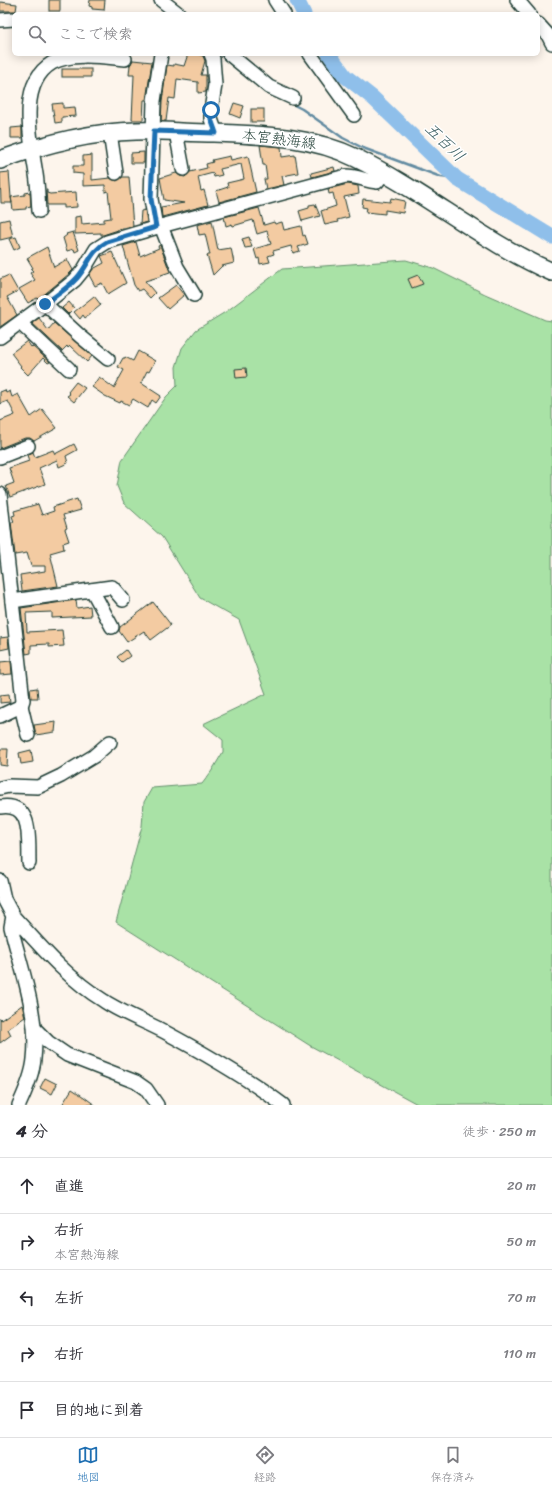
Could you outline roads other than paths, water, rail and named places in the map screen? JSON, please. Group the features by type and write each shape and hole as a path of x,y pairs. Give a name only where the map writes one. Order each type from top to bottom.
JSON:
{"main road":[{"name":"本宮熱海線","path":"0,160 32,149 70,139 110,133 154,131 278,136 321,144 357,158 519,256 552,272"}],"street":[{"path":"161,0 174,9"},
{"path":"275,0 283,12"},
{"path":"517,0 527,12"},
{"path":"0,20 12,19"},
{"path":"540,26 551,36"},
{"path":"39,211 30,120 30,100 32,88 36,78 53,62 67,58 100,56 125,60"},
{"path":"161,56 154,101 151,199 158,226 177,267 194,295"},
{"path":"212,56 214,59 215,84 211,119 216,133"},
{"path":"231,56 269,87 293,98"},
{"path":"311,56 354,115"},
{"path":"176,132 183,169"},
{"path":"110,133 116,173"},
{"path":"0,337 75,280 84,269 92,254 100,246 107,242 158,226 346,176 354,176 372,182 377,182 384,173"},
{"path":"45,304 108,359"},
{"path":"20,322 69,369"},
{"path":"0,457 28,446"},
{"path":"0,494 18,667 23,700 21,706 28,735"},
{"path":"12,601 112,587 123,600"},
{"path":"92,590 112,627"},
{"path":"0,716 21,706"},
{"path":"0,788 9,786 38,787 61,776 94,756 110,742"},
{"path":"0,807 15,807 23,814 28,829 29,863"},
{"path":"0,881 35,1029 34,1060 21,1104"},
{"path":"8,916 65,972 104,1002 163,1032 215,1061 260,1087 283,1105"},
{"path":"35,1029 48,1042 67,1056 136,1082 146,1089 157,1105"}],"waterway":[{"name":"五百川","path":"297,0 303,12"},
{"name":"五百川","path":"330,56 345,76 373,98 457,179 552,237"},
{"path":"290,103 302,109 343,138 363,148 441,177 457,179"}]}
